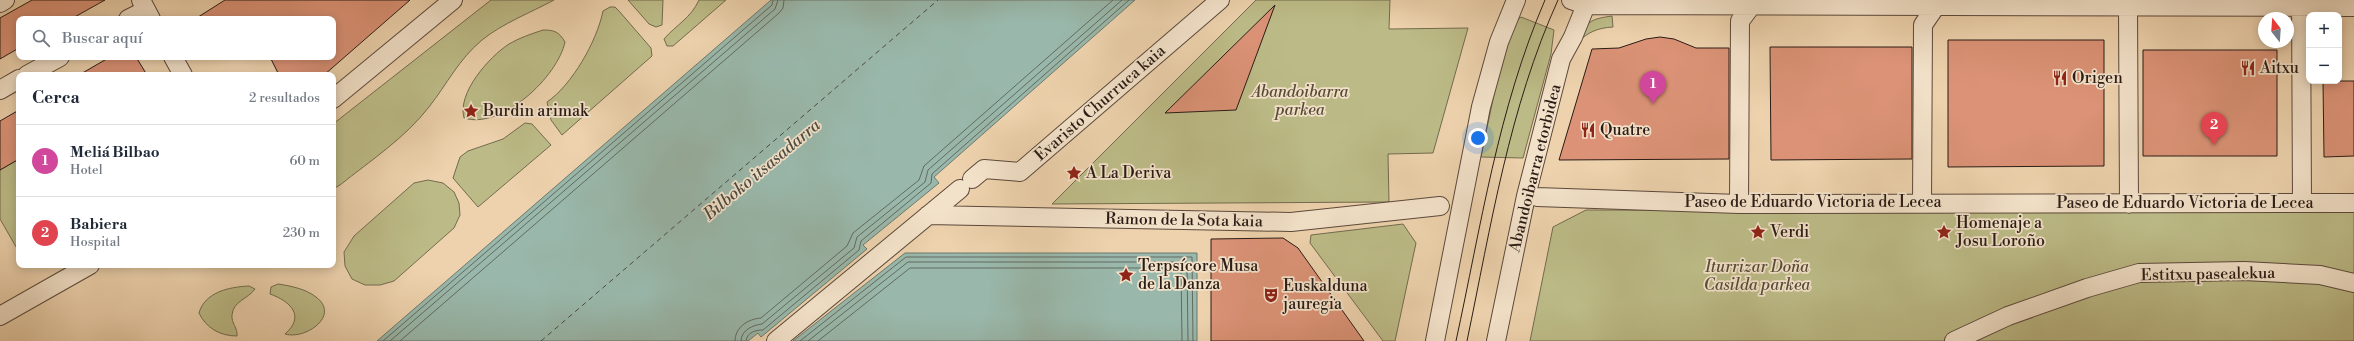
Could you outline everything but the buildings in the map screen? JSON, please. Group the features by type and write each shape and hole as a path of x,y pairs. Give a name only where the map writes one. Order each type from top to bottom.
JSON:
{"street":[{"path":"0,3 5,0"},
{"path":"336,97 452,0"},
{"name":"Evaristo Churruca kaia","path":"776,341 984,169 1020,172 1220,0"},
{"path":"1435,341 1482,107 1499,42 1516,0"},
{"path":"1582,2 1752,5 1936,3 2128,6 2301,3 2354,7"},
{"name":"Abandoibarra etorbidea","path":"1496,341 1526,196 1561,59 1573,38 1582,2"},
{"path":"1922,203 1923,25 1936,3"},
{"path":"2301,3 2302,203"},
{"path":"1739,204 1740,21 1752,5"},
{"path":"2128,6 2129,204"},
{"path":"134,16 146,10"},
{"path":"32,72 54,60"},
{"path":"175,60 181,72"},
{"path":"0,90 16,81"},
{"name":"Paseo de Eduardo Victoria de Lecea","path":"1537,197 1739,204 2354,203"},
{"name":"Ramon de la Sota kaia","path":"928,215 1290,222 1440,206"},
{"path":"0,316 85,268"},
{"name":"Estitxu pasealekua","path":"1954,341 2008,316 2087,288 2139,273 2244,270 2320,275 2354,283"}],"green space":[{"path":"491,0 554,0 508,23 482,40 467,55 420,118 375,158 336,187 336,122"},
{"path":"628,0 663,0 662,25 656,27 649,24"},
{"path":"699,0 726,0 673,46 667,46 664,39 688,17"},
{"name":"Abandoibarra parkea","path":"1256,0 1390,0 1389,29 1468,28 1433,153 1388,154 1389,202 1052,204"},
{"path":"610,7 615,7 619,11 651,48 652,56 562,135 551,120 547,102 574,74 595,35 603,11"},
{"path":"1612,16 1613,27 1593,31 1577,43 1583,30 1589,23 1593,20"},
{"path":"1521,17 1554,30 1551,54 1523,158 1481,157 1504,46 1513,24"},
{"path":"543,30 551,30 556,32 565,42 560,56 552,70 540,84 511,108 495,116 479,120 464,118 463,108 465,98 476,76 484,67 509,44"},
{"path":"525,123 532,124 551,145 478,207 453,178 460,157 468,151 503,139"},
{"path":"16,161 16,247 0,219 0,170"},
{"path":"428,180 443,183 454,192 459,203 460,215 454,228 394,281 380,285 365,285 352,279 345,266 344,252 354,236 414,183"},
{"name":"Iturrizar Doña Casilda parkea","path":"1586,210 2354,212 2354,341 1530,341 1553,227"},
{"path":"1403,224 1416,243 1395,341 1383,341 1310,243 1311,235"},
{"path":"278,284 293,287 312,294 323,304 325,312 317,325 302,333 293,335 285,334 291,327 295,315 289,305 270,294 271,287"},
{"path":"249,286 255,289 238,303 233,310 232,318 237,336 219,333 210,327 202,318 199,313 202,306 212,295 226,289"}],"water":[{"name":"Bilboko itsasadarra","path":"771,0 1135,0 934,177 939,183 863,245 867,249 761,337 758,333 748,341 377,341"},
{"path":"905,253 1197,253 1197,341 793,341"}],"ferry route":[{"path":"541,341 938,0"}],"tram line":[{"path":"1456,341 1492,168 1503,125 1529,41 1545,0"},
{"path":"1467,341 1493,211 1514,125 1526,83 1558,0"}],"place":[{"name":"Aitxu","path":"2248,68"},
{"name":"Origen","path":"2060,78"},
{"name":"Meliá Bilbao","path":"1653,104"},
{"name":"Burdin arimak","path":"471,111"},
{"name":"Quatre","path":"1588,130"},
{"name":"Babiera","path":"2214,145"},
{"name":"A La Deriva","path":"1074,173"},
{"name":"Verdi","path":"1758,232"},
{"name":"Homenaje a Josu Loroño","path":"1944,232"},
{"name":"Terpsícore Musa de la Danza","path":"1126,275"},
{"name":"Euskalduna jauregia","path":"1271,295"}]}
